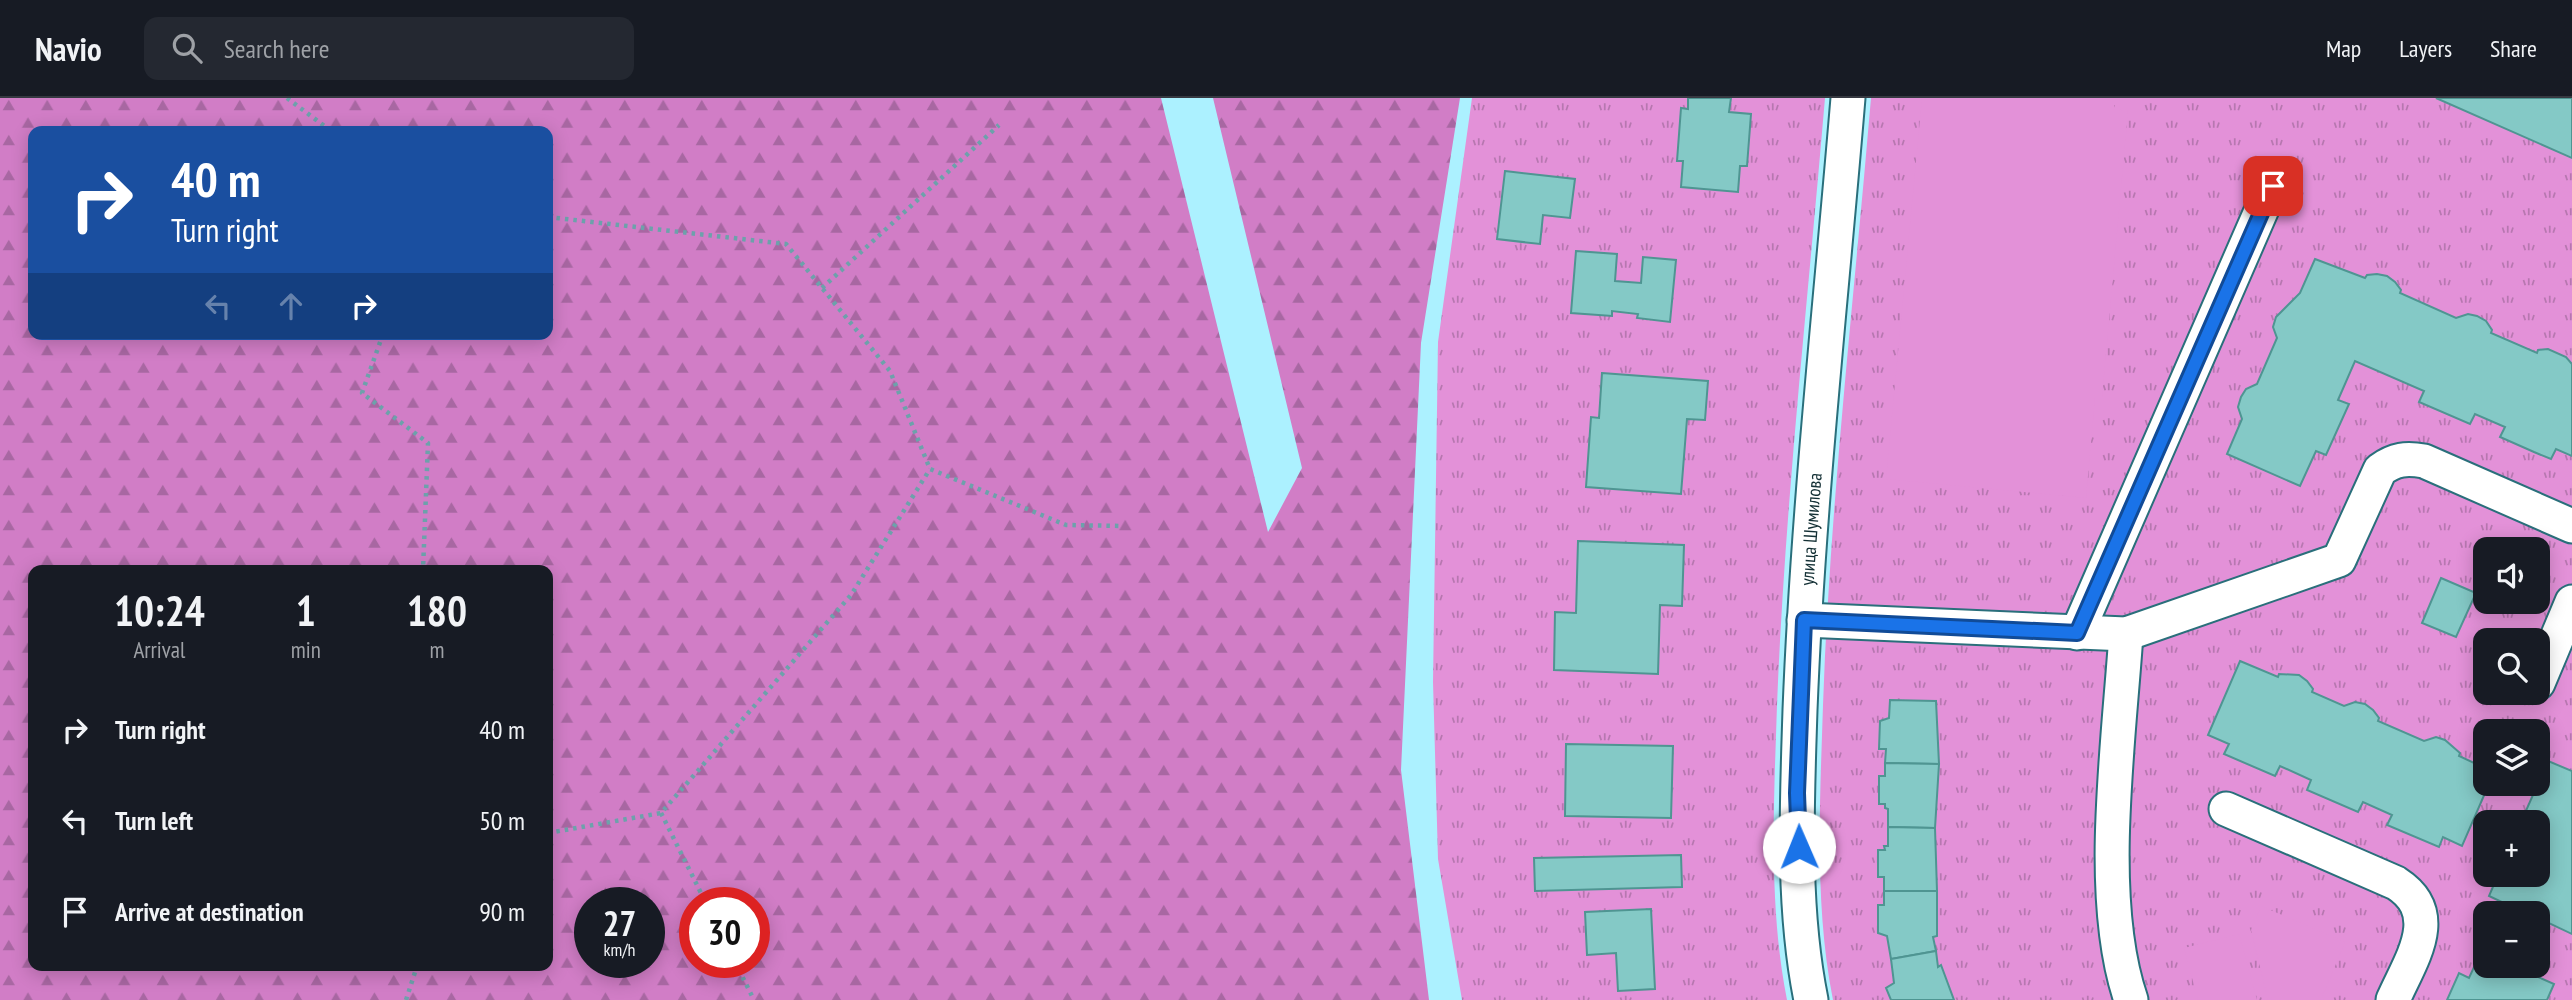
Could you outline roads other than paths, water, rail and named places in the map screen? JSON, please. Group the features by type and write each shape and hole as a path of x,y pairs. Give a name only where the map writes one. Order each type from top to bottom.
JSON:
{"street":[{"name":"улица Шумилова","path":"1811,1000 1801,955 1797,793 1804,620 1848,98"},
{"path":"2077,633 2273,186"},
{"path":"1804,620 2126,634 2339,560 2371,483 2380,470 2391,462 2407,458 2424,461 2572,526"},
{"path":"2550,654 2572,602"},
{"path":"2126,634 2112,862 2116,929 2131,1000"},
{"path":"2227,810 2396,883 2410,892 2420,907 2422,925 2393,1000"}]}
